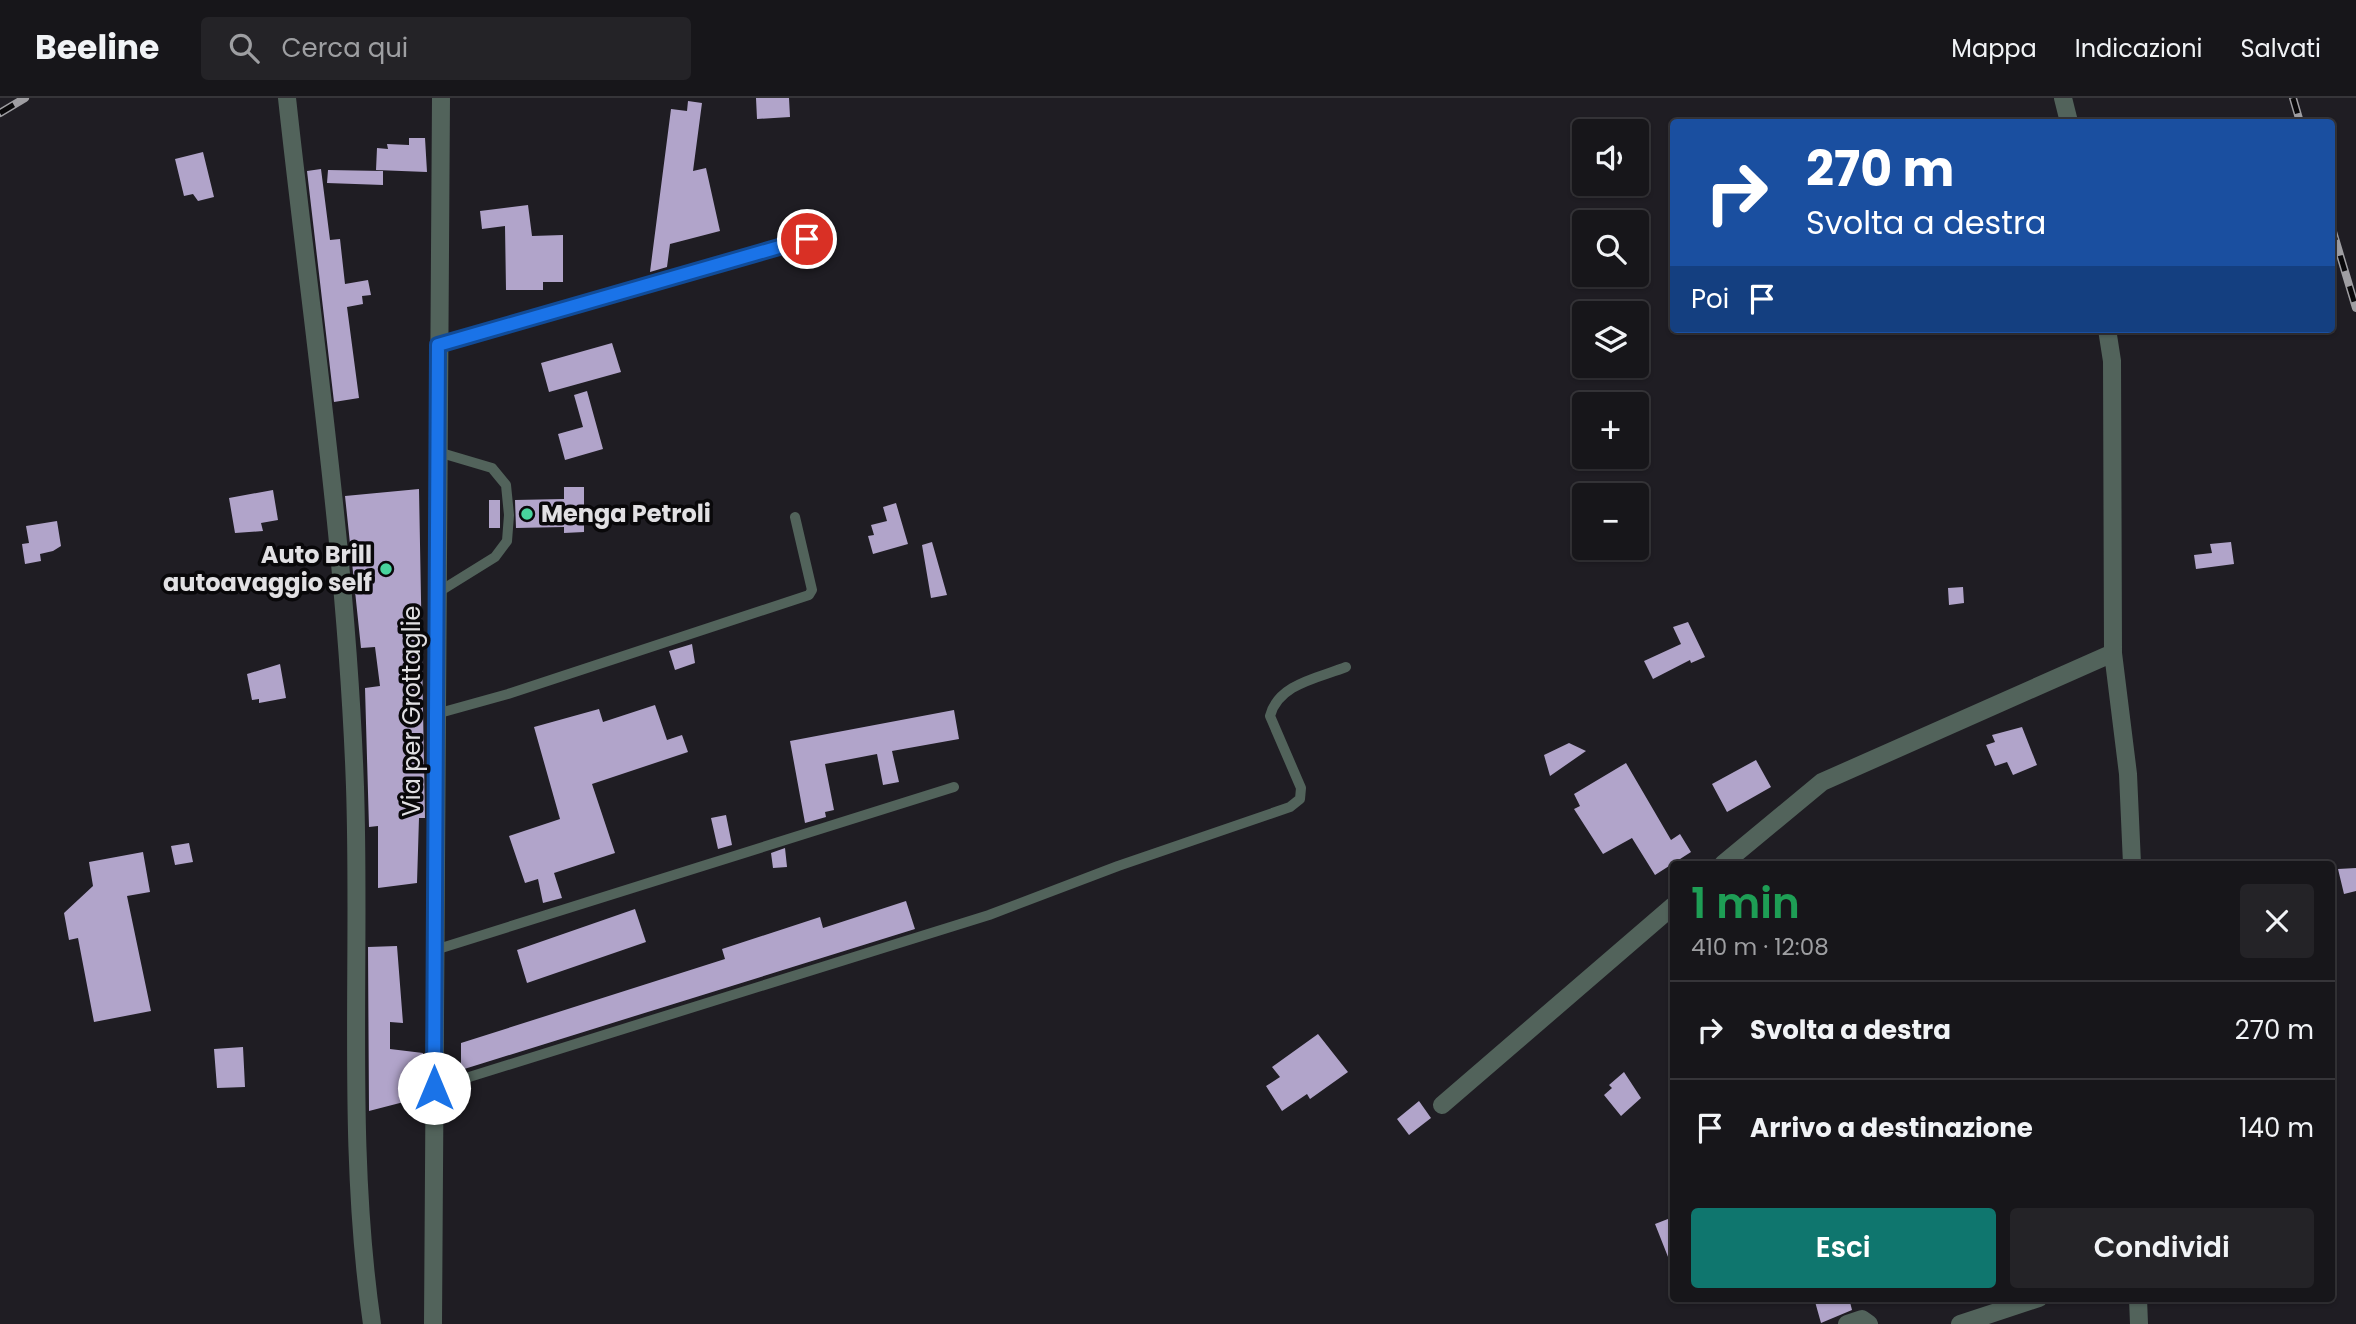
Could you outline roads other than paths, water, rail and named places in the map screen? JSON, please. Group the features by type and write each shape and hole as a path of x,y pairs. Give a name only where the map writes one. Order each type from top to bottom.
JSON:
{"street":[{"path":"287,98 345,604 355,789 354,1024 362,1256 372,1324"},
{"name":"Via per Grottaglie","path":"433,1324 441,98"},
{"path":"2063,98 2068,119"},
{"path":"2108,333 2112,362 2113,653 2128,774 2132,861"},
{"path":"1727,861 1822,782 2113,653"},
{"path":"1442,1105 1670,909"},
{"path":"1960,1324 2027,1302"},
{"path":"2138,1302 2139,1324"},
{"path":"1847,1324 1862,1319 1869,1324"}],"lane":[{"path":"438,345 807,239"},
{"path":"437,593 495,557 508,541 509,515 506,485 492,468 438,452"},
{"path":"436,714 508,694 809,595 812,590 795,517"},
{"path":"434,1088 989,915 1118,866 1290,807 1300,799 1301,788 1270,716 1273,704 1286,691 1346,667"},
{"path":"435,950 954,787"}],"railway":[{"path":"0,113 25,98"},
{"path":"2293,98 2299,119"},
{"path":"2335,238 2356,308"}],"place":[{"name":"Menga Petroli","path":"527,514"},
{"name":"Auto Brill autoavaggio self","path":"386,569"}]}
